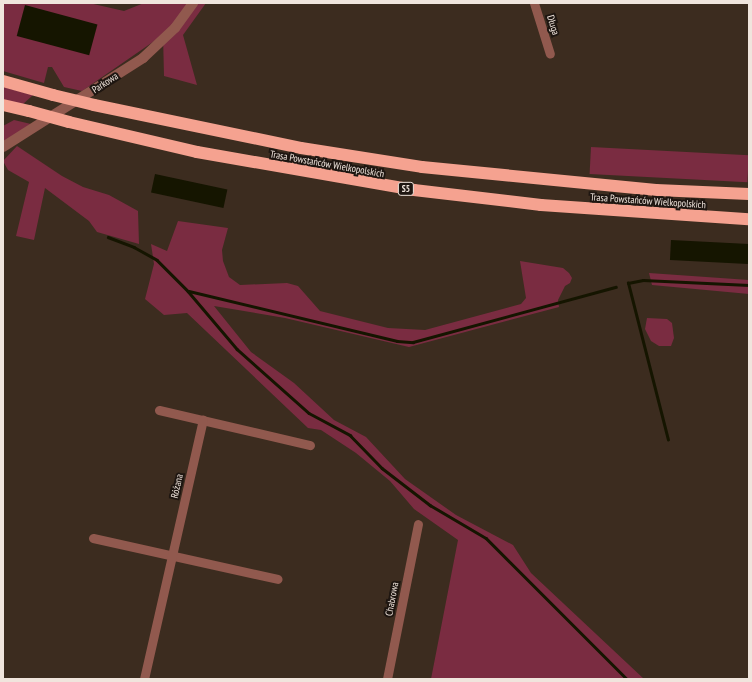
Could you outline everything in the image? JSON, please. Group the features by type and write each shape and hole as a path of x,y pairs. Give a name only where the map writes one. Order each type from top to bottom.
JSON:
{"highway":[{"name":"Trasa Powstańców Wielkopolskich","path":"3,81 94,105 301,148 422,167 648,190 749,194"},
{"name":"Trasa Powstańców Wielkopolskich","path":"3,105 196,152 414,190 541,206 749,219"}],"street":[{"name":"Parkowa","path":"3,147 143,58 171,33 193,3"},
{"name":"Długa","path":"534,3 550,54"},
{"path":"158,410 310,445"},
{"name":"Różana","path":"144,679 203,420"},
{"name":"Chabrowa","path":"387,679 418,524"},
{"path":"93,538 278,579"}],"shaded area":[{"path":"3,3 89,3 124,11 144,3 206,3 183,35 197,85 164,76 163,35 82,91 64,87 52,67 48,67 44,83 3,71"},
{"path":"25,5 97,24 89,55 17,36"},
{"path":"3,87 33,95 22,105 3,99"},
{"path":"14,120 31,124 3,143 3,126"},
{"path":"17,146 62,176 83,187 109,195 138,211 139,244 97,232 89,221 45,188 34,240 16,236 29,182 8,170 3,161"},
{"path":"591,147 749,155 747,182 590,174"},
{"path":"155,174 227,189 223,208 151,193"},
{"path":"178,221 228,228 222,250 223,261 229,277 240,285 287,283 298,286 320,311 388,328 425,330 521,304 526,298 520,261 563,268 569,273 572,278 570,283 565,286 558,300 559,307 409,347 285,318 214,306 251,352 294,383 334,420 366,437 405,479 456,515 513,545 531,573 644,679 431,679 458,540 414,509 390,481 356,453 321,430 308,428 187,313 164,315 145,299 154,264 151,244 167,251"},
{"path":"671,240 749,244 748,264 670,260"},
{"path":"649,273 749,280 749,294 652,285"},
{"path":"647,318 667,319 672,323 674,338 671,346 659,346 651,341 645,329"}],"waterway":[{"path":"108,237 134,247 157,260 188,291 237,349 309,413 350,435 382,468 430,505 486,538 627,679"},
{"path":"668,440 628,283 643,280 749,285"},
{"path":"189,291 397,341 413,342 616,287"}]}
